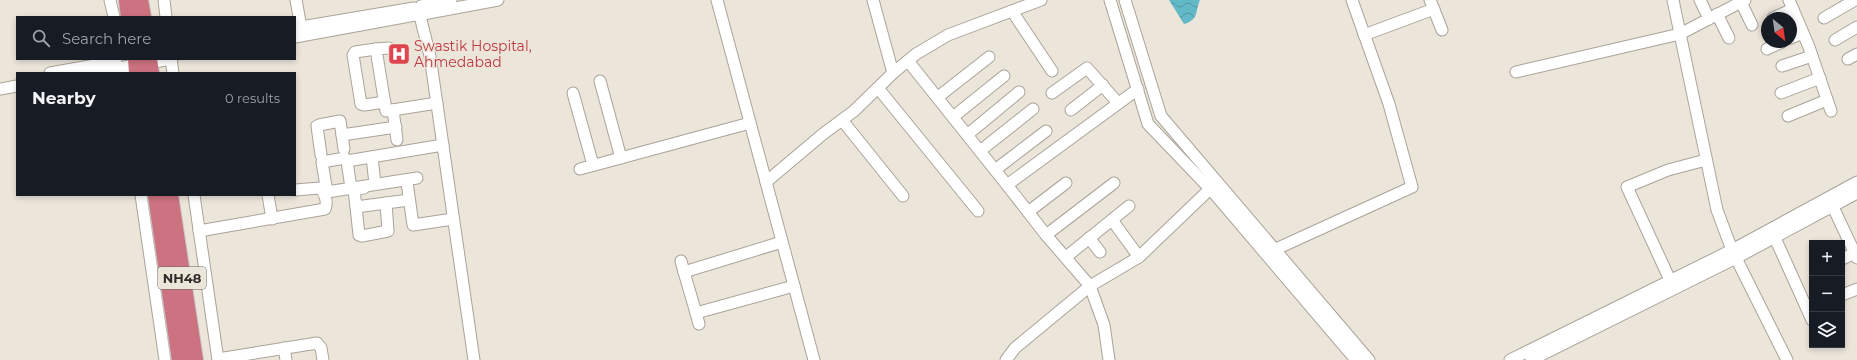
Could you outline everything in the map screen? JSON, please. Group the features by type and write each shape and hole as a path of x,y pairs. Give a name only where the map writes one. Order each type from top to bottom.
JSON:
{"highway":[{"path":"127,0 129,16"},
{"path":"140,0 143,16"},
{"name":"NH48","path":"156,196 180,360"},
{"name":"NH48","path":"170,196 195,360"}],"street":[{"path":"110,0 114,16"},
{"path":"164,0 166,16"},
{"path":"296,0 298,27 418,9 498,0"},
{"path":"296,37 452,0"},
{"path":"717,0 814,360"},
{"path":"873,0 893,73"},
{"path":"766,182 842,120 916,54 948,35 1041,0"},
{"path":"1110,0 1148,124 1210,189 1356,360"},
{"path":"1125,0 1161,116 1276,249 1369,360"},
{"path":"1276,249 1412,187 1389,104 1352,0"},
{"path":"1673,0 1717,210 1734,254 1786,360"},
{"path":"1700,0 1729,38"},
{"path":"1824,18 1855,0"},
{"path":"1516,72 1680,34 1713,16 1729,4 1743,1 1752,25"},
{"path":"1364,35 1432,5 1442,30"},
{"path":"1780,12 1791,5 1812,56 1831,111"},
{"path":"418,9 430,56 474,360"},
{"path":"1012,11 1052,71"},
{"path":"1835,40 1857,27"},
{"path":"1797,36 1803,33"},
{"path":"385,102 362,104 354,62 354,53 389,48"},
{"path":"376,49 386,111 437,103"},
{"path":"1782,66 1812,56"},
{"path":"938,97 989,57"},
{"path":"94,72 166,60"},
{"path":"172,60 173,72"},
{"path":"908,62 938,97 1046,235 1090,286 1104,326 1109,360"},
{"path":"56,72 95,65 134,65"},
{"path":"1052,93 1087,68 1118,103"},
{"path":"953,116 1004,76"},
{"path":"1781,93 1820,78"},
{"path":"0,82 16,79"},
{"path":"600,81 621,158"},
{"path":"1071,110 1103,85"},
{"path":"0,89 16,86"},
{"path":"878,88 978,210"},
{"path":"1007,185 1138,89"},
{"path":"967,134 1019,92"},
{"path":"573,93 593,165"},
{"path":"1788,116 1827,100"},
{"path":"980,151 1033,109"},
{"path":"393,110 397,140"},
{"path":"842,120 903,196"},
{"path":"321,156 318,125 339,121 344,149"},
{"path":"580,169 750,123"},
{"path":"342,135 396,127"},
{"path":"995,170 1046,131"},
{"path":"414,180 375,184 327,192 322,162 345,158 347,161 442,145"},
{"path":"372,157 375,184"},
{"path":"1670,280 1627,187 1668,170 1706,160"},
{"path":"347,161 351,188"},
{"path":"414,180 409,200 413,225 453,219"},
{"path":"386,203 388,231 362,236 359,234 355,189 414,180"},
{"path":"1531,360 1734,254 1857,182"},
{"path":"1028,212 1066,183"},
{"path":"1046,235 1114,183"},
{"path":"199,231 325,209 327,205 323,191 320,188 314,187 296,190"},
{"path":"1006,360 1015,348 1090,286 1139,256 1210,189"},
{"path":"1510,360 1670,280 1775,238 1857,194"},
{"path":"141,196 165,360"},
{"path":"194,196 218,360 243,357 317,342 321,348 323,360"},
{"path":"268,196 272,219"},
{"path":"356,207 409,200"},
{"path":"1066,257 1129,206"},
{"path":"1832,207 1856,256 1845,258"},
{"path":"1112,220 1139,256"},
{"path":"1089,238 1100,252"},
{"path":"1775,238 1809,313"},
{"path":"699,324 682,266 782,242"},
{"path":"696,313 794,286"},
{"path":"1845,294 1857,289"},
{"path":"284,348 286,360"}],"water":[{"path":"1169,0 1200,0 1194,18 1184,24"}],"place":[{"name":"Swastik Hospital, Ahmedabad","path":"399,54"}]}
